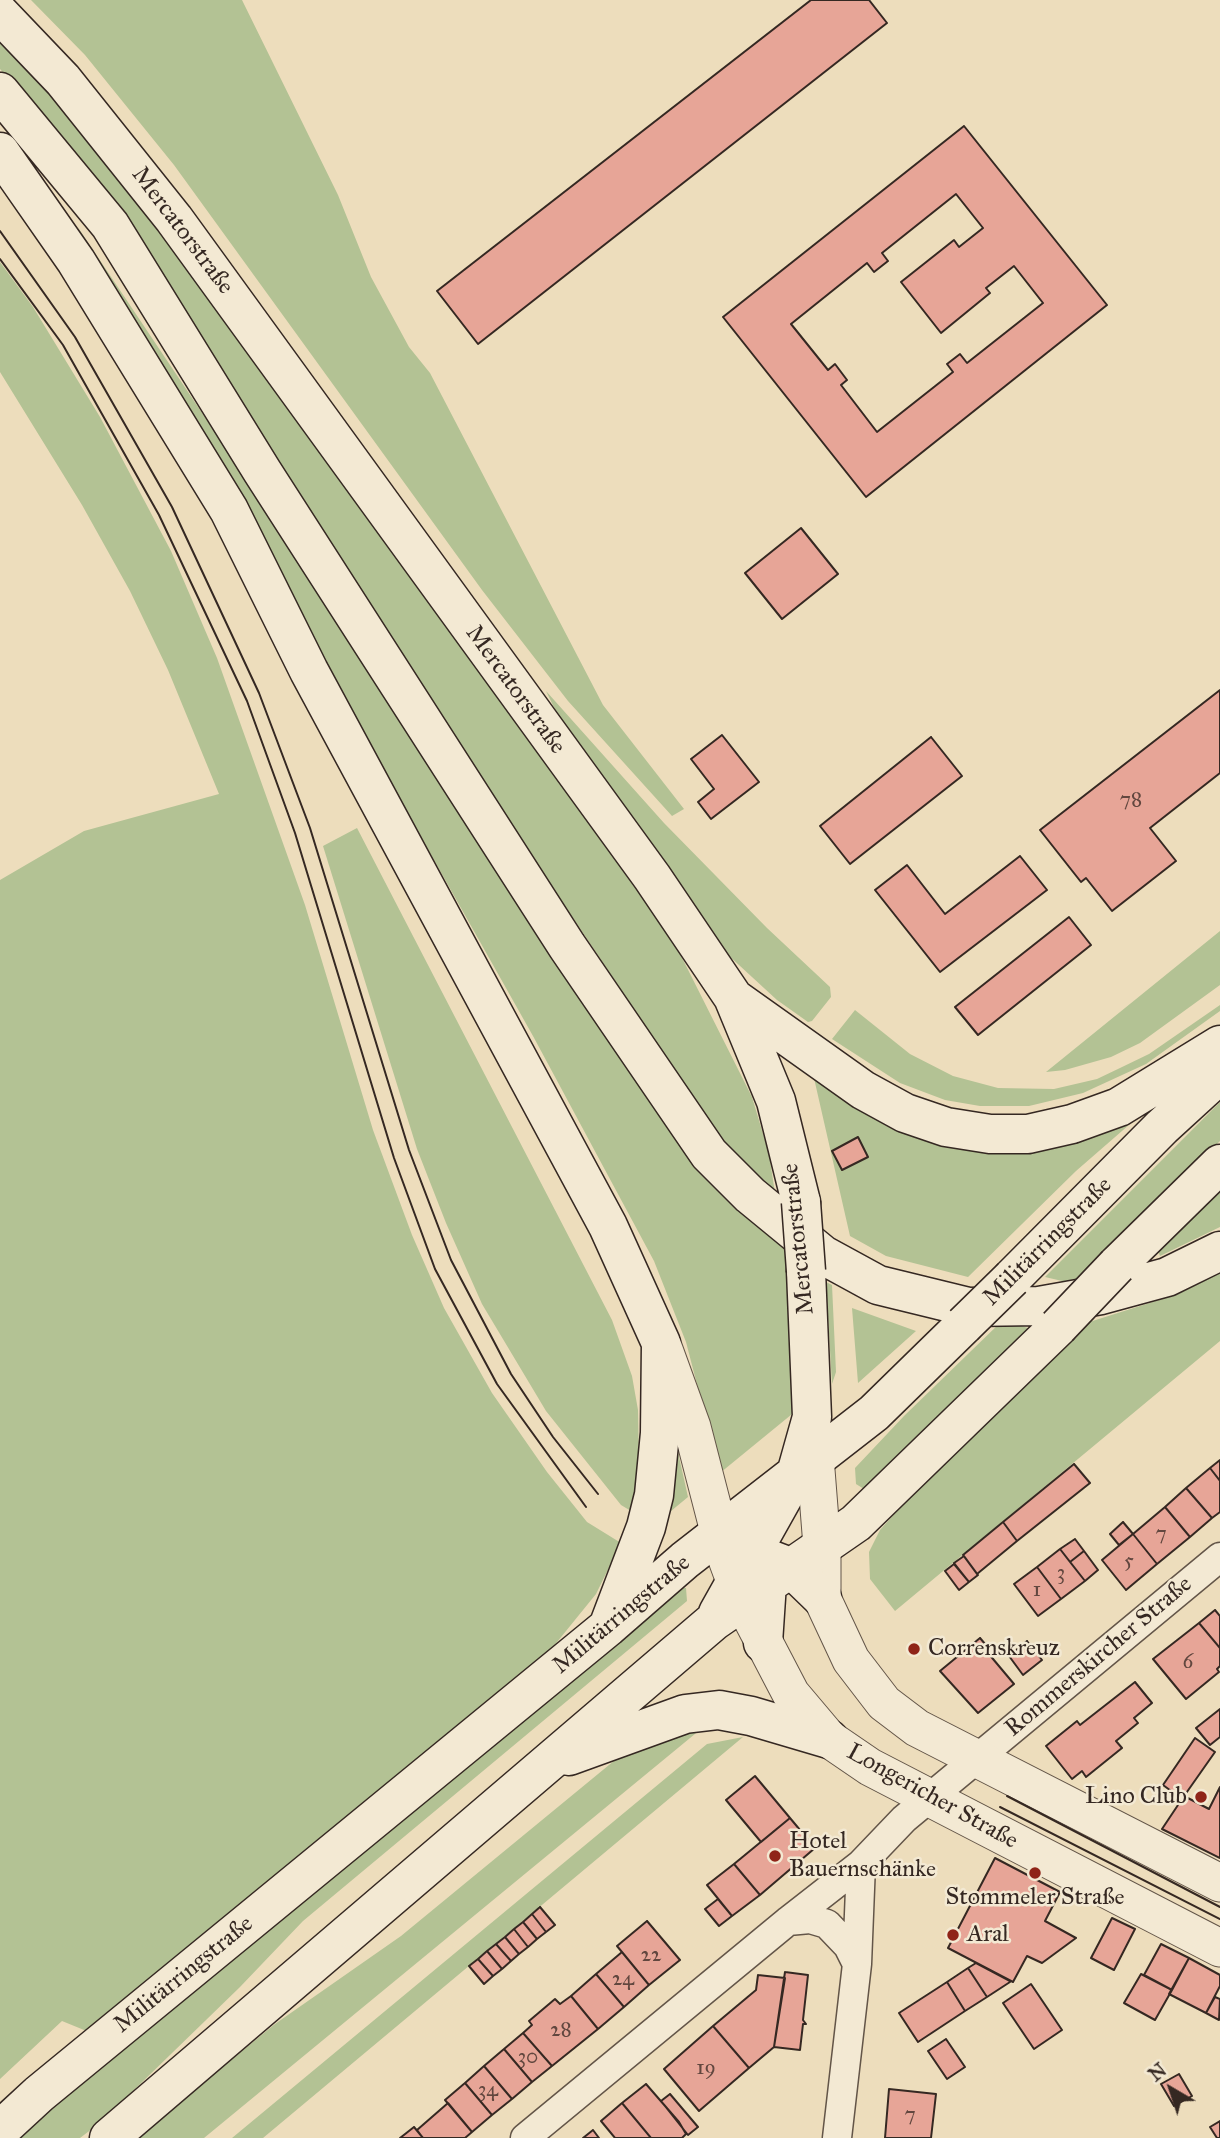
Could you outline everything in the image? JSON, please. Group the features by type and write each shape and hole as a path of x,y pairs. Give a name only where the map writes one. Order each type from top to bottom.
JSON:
{"main road":[{"name":"Mercatorstraße","path":"0,14 63,79 174,219 652,877 733,997 776,1101 800,1202 806,1271 812,1417 809,1471"},
{"path":"0,92 110,225 467,794 709,1154 750,1195 823,1255 878,1285 968,1307 1039,1306 1101,1295 1167,1277 1220,1251"},
{"path":"0,152 76,261 229,510 309,671 608,1226 662,1343 660,1433 654,1495 646,1527 608,1627"},
{"path":"733,997 834,1070 905,1113 946,1127 990,1135 1039,1132 1072,1124 1119,1107 1220,1045"},
{"name":"Militärringstraße","path":"108,2138 544,1765 746,1573 809,1471 964,1325 1162,1127 1220,1074"},
{"name":"Militärringstraße","path":"0,2130 39,2094 608,1627 685,1560 746,1573 822,1546 856,1523 1220,1164"},
{"path":"746,1573 792,1522 809,1471"},
{"path":"746,1573 822,1598"},
{"path":"746,1573 763,1643"},
{"path":"544,1765 685,1714 719,1710 751,1716 829,1739"}],"street":[{"path":"662,1343 746,1573"},
{"path":"809,1471 822,1546 822,1598 851,1660 884,1703 917,1728 1220,1883"},
{"name":"Rommerskircher Straße","path":"978,1758 1220,1557"},
{"name":"Longericher Straße","path":"763,1643 791,1694 829,1739 870,1767 1220,1948"},
{"path":"525,2138 788,1921 862,1864 930,1798 978,1758"},
{"path":"838,2138 857,1964 862,1864"},
{"path":"788,1921 810,1919 827,1924 848,1946 857,1964"}],"green space":[{"path":"31,0 242,0 338,195 371,277 409,347 430,373 603,705 684,809 672,816 568,701 482,590 174,165 85,55"},
{"path":"0,34 125,178 666,926 752,1097 769,1154 775,1193 728,1150 26,99 0,69"},
{"path":"77,226 263,504 786,1250 797,1410 720,1473 686,1342 654,1261 533,1036"},
{"path":"0,262 33,307 100,417 171,551 217,658 305,905 373,1130 412,1235 444,1308 492,1393 547,1472 587,1522 621,1543 596,1594 553,1647 89,2032 62,2021 0,2079 0,880 84,831 219,794 168,670 130,591 82,505 0,372"},
{"path":"546,691 664,823 767,928 830,987 831,997 812,1021 808,1022 777,1000 727,954 572,744"},
{"path":"357,828 612,1320 632,1376 638,1410 639,1464 631,1511 621,1505 546,1411 482,1304 446,1223 417,1149 323,846"},
{"path":"1220,931 1220,985 1140,1043 1111,1057 1065,1070 1046,1072"},
{"path":"1220,1005 1220,1011 1146,1064 1083,1093 1029,1106 980,1106 945,1100 900,1083 832,1039 855,1010 910,1054 953,1076 998,1088 1054,1089 1097,1079 1149,1054"},
{"path":"811,1065 949,1139 1176,1084 1076,1171 968,1277 886,1256 850,1236"},
{"path":"1220,1102 1220,1141 1075,1284 1045,1277"},
{"path":"1220,1188 1220,1227 1160,1256 1158,1251"},
{"path":"1220,1273 1220,1341 895,1611 870,1579 869,1552 880,1530 915,1491 1083,1324 1178,1294"},
{"path":"826,1282 832,1285 836,1372 832,1384"},
{"path":"852,1308 916,1331 858,1383"},
{"path":"1003,1320 1031,1329 864,1489 856,1484 855,1468 904,1416"},
{"path":"675,1439 688,1497 665,1516"},
{"path":"680,1587 686,1588 687,1601 303,1921 240,1987 101,2122 80,2138 10,2138"},
{"path":"701,1729 204,2138 136,2138 275,2024 401,1936 626,1751"},
{"path":"743,1737 263,2138 232,2138 707,1744"}],"building":[{"path":"811,0 869,0 887,23 478,344 437,291"},
{"path":"964,126 1107,305 866,497 723,317","holes":["956,194 983,228 959,247 954,240 901,282 941,333 990,293 986,288 1014,266 1043,303 967,363 960,354 947,364 953,372 877,432 841,385 847,380 835,364 828,370 791,324 867,263 874,272 888,261 882,253"]},
{"path":"801,528 838,574 782,619 745,573"},
{"path":"1220,690 1220,773 1150,828 1176,861 1112,911 1086,878 1081,882 1040,830"},
{"path":"722,735 759,782 711,819 698,802 714,789 691,759"},
{"path":"931,737 962,776 850,864 820,826"},
{"path":"1020,856 1047,890 940,972 875,890 907,865 945,914"},
{"path":"1069,917 1091,945 978,1035 955,1007"},
{"path":"858,1137 868,1157 842,1170 832,1151"},
{"path":"1220,1460 1220,1481 1210,1468"},
{"path":"1074,1464 1090,1483 1017,1541 1003,1522"},
{"path":"1210,1468 1220,1481 1220,1512 1212,1518 1186,1488"},
{"path":"1186,1488 1212,1518 1190,1537 1165,1507"},
{"path":"1165,1507 1190,1537 1157,1564 1133,1534"},
{"path":"1003,1522 1017,1541 977,1574 963,1555"},
{"path":"1123,1522 1133,1534 1119,1545 1110,1534"},
{"path":"1133,1534 1157,1564 1126,1590 1102,1560"},
{"path":"1075,1539 1084,1551 1070,1562 1060,1549"},
{"path":"1060,1549 1085,1581 1061,1599 1037,1567"},
{"path":"1084,1551 1098,1570 1085,1581 1070,1562"},
{"path":"964,1556 978,1575 969,1582 954,1563"},
{"path":"954,1564 969,1582 959,1590 945,1571"},
{"path":"1037,1567 1061,1599 1038,1616 1014,1584"},
{"path":"1215,1610 1220,1616 1220,1648 1199,1623"},
{"path":"1199,1623 1220,1648 1220,1666 1217,1669 1219,1672 1186,1699 1153,1659"},
{"path":"980,1638 991,1651 988,1653 1014,1684 978,1713 940,1671"},
{"path":"1027,1641 1042,1660 1023,1675 1009,1656"},
{"path":"1135,1682 1152,1703 1134,1718 1138,1723 1116,1741 1122,1748 1086,1777 1082,1771 1072,1779 1046,1746 1077,1721 1080,1725"},
{"path":"1220,1709 1220,1737 1210,1745 1196,1728"},
{"path":"1195,1738 1215,1752 1182,1799 1163,1785"},
{"path":"755,1776 790,1818 761,1842 726,1800"},
{"name":"Lino Club","path":"1220,1787 1220,1858 1162,1829 1184,1796 1209,1809"},
{"name":"Hotel Bauernschänke","path":"790,1818 815,1848 760,1895 734,1864"},
{"path":"995,1858 1060,1892 1045,1921 1076,1938 1042,1963 1027,1956 1013,1982 948,1948"},
{"path":"734,1864 760,1895 732,1916 707,1885"},
{"path":"718,1899 732,1916 719,1926 705,1909"},
{"path":"540,1907 555,1925 546,1932 532,1914"},
{"path":"532,1914 546,1932 537,1939 523,1922"},
{"path":"1112,1918 1135,1929 1114,1970 1091,1958"},
{"path":"647,1921 680,1960 649,1985 617,1946"},
{"path":"523,1922 537,1939 528,1947 514,1929"},
{"path":"514,1929 528,1947 519,1954 505,1937"},
{"path":"505,1937 519,1954 511,1961 496,1944"},
{"path":"496,1944 511,1961 502,1969 487,1951"},
{"path":"1161,1944 1189,1958 1172,1990 1144,1975"},
{"path":"487,1951 502,1969 493,1976 478,1959"},
{"path":"622,1952 649,1985 624,2007 596,1974"},
{"path":"1189,1958 1220,1975 1220,1986 1206,2013 1169,1994"},
{"path":"478,1959 493,1976 484,1984 469,1966"},
{"path":"976,1963 1010,1982 987,1997 968,1968"},
{"path":"968,1968 987,1997 965,2011 947,1982"},
{"path":"785,1972 808,1975 803,2020 806,2024 803,2024 800,2050 774,2047"},
{"path":"596,1974 624,2007 598,2029 571,1996"},
{"path":"1141,1974 1172,1990 1155,2020 1124,2003"},
{"path":"758,1975 785,1978 774,2047 749,2068 713,2026 756,1990"},
{"path":"947,1982 965,2011 918,2042 899,2013"},
{"path":"1031,1984 1062,2030 1034,2049 1003,2003"},
{"path":"571,1996 598,2029 552,2066 523,2033 532,2025 529,2021 555,1999 560,2004"},
{"path":"1215,1997 1220,1999 1219,2020 1206,2013"},
{"path":"713,2026 749,2068 699,2111 664,2069"},
{"path":"523,2033 552,2066 532,2082 504,2049"},
{"path":"946,2039 965,2067 947,2079 928,2051"},
{"path":"504,2049 532,2082 512,2099 484,2066"},
{"path":"484,2066 512,2099 492,2115 465,2083"},
{"path":"1179,2074 1192,2096 1174,2106 1161,2084"},
{"path":"465,2083 492,2115 472,2132 445,2100"},
{"path":"646,2084 679,2122 686,2134 682,2138 651,2138 622,2103"},
{"path":"889,2089 936,2094 931,2138 885,2138"},
{"path":"670,2094 698,2127 688,2135 661,2101"},
{"path":"448,2103 472,2132 465,2138 423,2138 417,2130"},
{"path":"622,2103 651,2138 615,2138 601,2121"},
{"path":"1220,2121 1220,2138 1217,2138 1210,2127"},
{"path":"414,2127 423,2138 400,2138"},
{"path":"593,2130 599,2138 583,2138"}],"tram line":[{"path":"0,231 75,337 172,507 259,693 310,828 409,1150 451,1260 511,1374 553,1437 598,1494"},
{"path":"0,259 63,345 159,515 247,701 295,833 394,1158 435,1269 497,1384 586,1507"},
{"path":"1007,1796 1220,1907"},
{"path":"1000,1807 1220,1919"}],"place":[{"name":"Correnskreuz","path":"914,1649"},
{"name":"Lino Club","path":"1201,1797"},
{"name":"Hotel Bauernschänke","path":"775,1856"},
{"name":"Stommeler Straße","path":"1035,1873"},
{"name":"Aral","path":"953,1935"}]}
